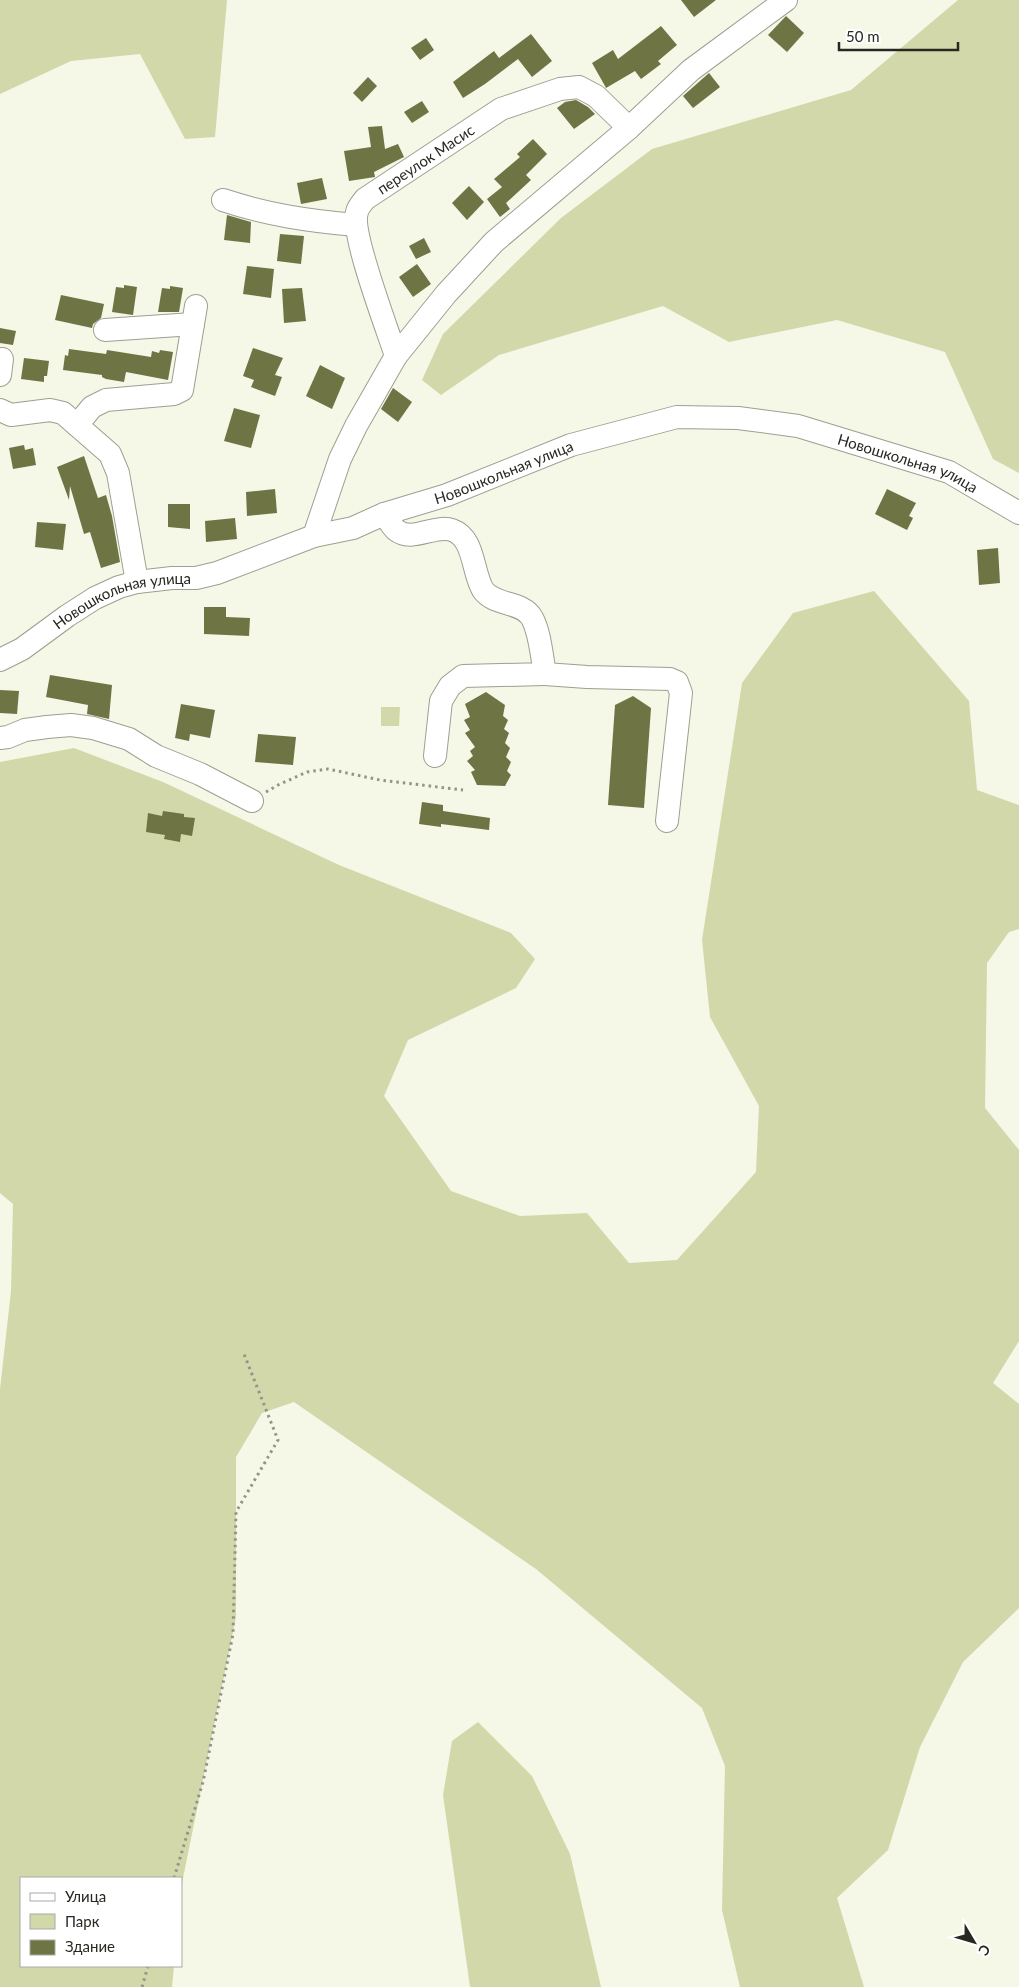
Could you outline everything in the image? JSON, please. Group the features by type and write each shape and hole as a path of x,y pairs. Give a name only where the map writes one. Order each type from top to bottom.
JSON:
{"street":[{"path":"314,536 340,459 356,426 396,356 446,294 494,242 629,128 691,70 786,0"},
{"name":"переулок Масис","path":"396,356 366,265 356,226 357,212 365,198 501,109 560,88 579,87 596,96 629,128"},
{"path":"223,200 255,211 302,220 356,226"},
{"path":"77,426 92,407 106,400 174,394 182,390 195,315 105,330"},
{"path":"0,410 11,415 50,410 63,413 110,454 118,473 137,582"},
{"name":"Новошкольная улица","path":"0,660 22,649 95,598 119,587 137,582 172,578 196,578 217,573 314,536 353,528 384,514 448,495 570,445 677,417 738,418 798,426 949,472 1019,513"},
{"path":"384,514 396,529 402,533 410,534 442,529 454,531 463,538 468,546 484,592 491,597 527,611 532,616 545,674"},
{"path":"435,756 441,701 450,686 463,676 545,674 670,679 676,682 681,693 667,821"},
{"path":"0,738 25,730 47,726 71,725 93,728 130,740 156,756 200,774 252,801"}],"path":[{"path":"252,801 278,784 307,772 328,769 380,780 463,790"},
{"path":"174,1877 203,1782 233,1634 236,1512 278,1440 244,1354"},
{"path":"142,1987 148,1967"}],"green space":[{"path":"0,0 227,0 215,137 185,139 140,54 71,61 0,94"},
{"path":"958,0 1019,0 1019,473 993,459 945,352 837,320 729,342 663,306 499,355 441,395 422,380 443,334 561,218 652,149 851,90"},
{"path":"874,591 969,701 977,790 1019,805 1019,929 1009,932 987,963 985,1108 1019,1150 1019,1341 993,1383 1019,1404 1019,1608 963,1662 920,1747 888,1850 837,1898 864,1987 740,1987 722,1910 725,1766 702,1708 536,1569 294,1402 262,1413 236,1457 236,1617 182,1883 182,1877 20,1877 20,1967 174,1967 172,1987 0,1987 0,1389 11,1291 13,1204 0,1193 0,762 74,748 163,782 339,865 511,933 535,959 516,988 408,1040 384,1096 451,1191 520,1216 587,1213 629,1263 677,1260 756,1172 759,1106 710,1017 702,940 742,683 793,613"},
{"path":"381,707 400,707 399,726 381,726"},
{"path":"478,1722 532,1776 570,1854 601,1987 470,1987 443,1795 452,1741"}],"building":[{"path":"681,0 716,0 694,17"},
{"path":"786,16 804,33 787,52 768,35"},
{"path":"661,26 677,45 658,61 661,64 641,79 635,71 606,88 592,63 613,50 618,59"},
{"path":"531,34 552,61 532,77 518,59 463,98 453,82 494,51 499,58"},
{"path":"426,38 434,50 420,60 411,48"},
{"path":"709,73 720,87 693,108 683,96"},
{"path":"368,77 377,86 362,102 353,93"},
{"path":"576,100 595,114 574,129 557,108 565,102"},
{"path":"422,101 429,112 412,123 404,112"},
{"path":"382,126 385,149 398,144 404,157 374,172 375,177 349,181 344,151 371,147 368,127"},
{"path":"533,139 547,154 526,175 531,180 506,203 510,209 500,217 487,199 502,187 494,179 520,157 517,154"},
{"path":"322,178 327,199 301,204 297,183"},
{"path":"469,186 484,202 467,220 452,203"},
{"path":"227,215 251,222 250,243 224,240"},
{"path":"280,234 304,236 301,264 277,261"},
{"path":"424,238 431,252 416,259 409,246"},
{"path":"417,264 431,284 413,297 399,277"},
{"path":"247,266 274,269 271,298 243,294"},
{"path":"124,285 137,287 133,315 112,312 116,287 124,288"},
{"path":"170,286 183,288 179,312 158,312 162,288 170,289"},
{"path":"302,288 306,321 284,323 282,289"},
{"path":"61,295 104,304 101,318 93,324 92,328 55,320"},
{"path":"0,328 16,331 13,345 0,343"},
{"path":"253,348 283,358 275,375 282,377 275,396 251,387 254,380 243,376"},
{"path":"69,349 106,354 107,350 151,357 152,351 159,353 160,350 173,352 168,380 126,372 124,382 106,379 102,375 63,370 65,355 68,356"},
{"path":"24,358 49,361 47,376 44,376 44,382 21,379"},
{"path":"320,365 345,378 332,409 306,396"},
{"path":"393,388 412,402 398,422 381,409"},
{"path":"234,408 260,415 251,448 224,441"},
{"path":"24,445 25,450 33,448 36,465 13,469 9,448"},
{"path":"84,456 98,498 106,495 112,516 120,562 101,568 90,532 84,534 70,486 69,500 57,467"},
{"path":"275,489 277,513 247,516 246,492"},
{"path":"887,489 916,503 909,516 913,518 907,530 875,514"},
{"path":"168,504 190,504 190,529 168,527"},
{"path":"235,518 237,539 206,542 205,521"},
{"path":"37,522 66,524 63,550 35,547"},
{"path":"998,548 1000,583 979,585 977,550"},
{"path":"204,607 226,607 226,617 250,618 249,636 204,634"},
{"path":"50,675 112,685 109,719 87,714 88,705 46,697"},
{"path":"0,690 19,691 17,714 0,713"},
{"path":"486,692 505,705 503,716 508,720 504,729 509,733 505,743 510,748 506,757 511,762 507,771 511,775 505,786 477,785 471,772 475,770 467,761 473,756 470,751 475,747 465,733 470,730 464,720 470,717 465,704"},
{"path":"633,696 651,708 644,808 608,805 615,705"},
{"path":"181,704 215,710 210,738 190,734 189,741 175,738"},
{"path":"258,734 296,737 293,765 255,762"},
{"path":"422,802 443,805 443,811 490,818 489,830 441,824 441,827 419,824"},
{"path":"163,811 184,814 184,817 195,818 192,836 181,834 180,842 164,839 165,835 146,832 148,813 162,816"}]}
